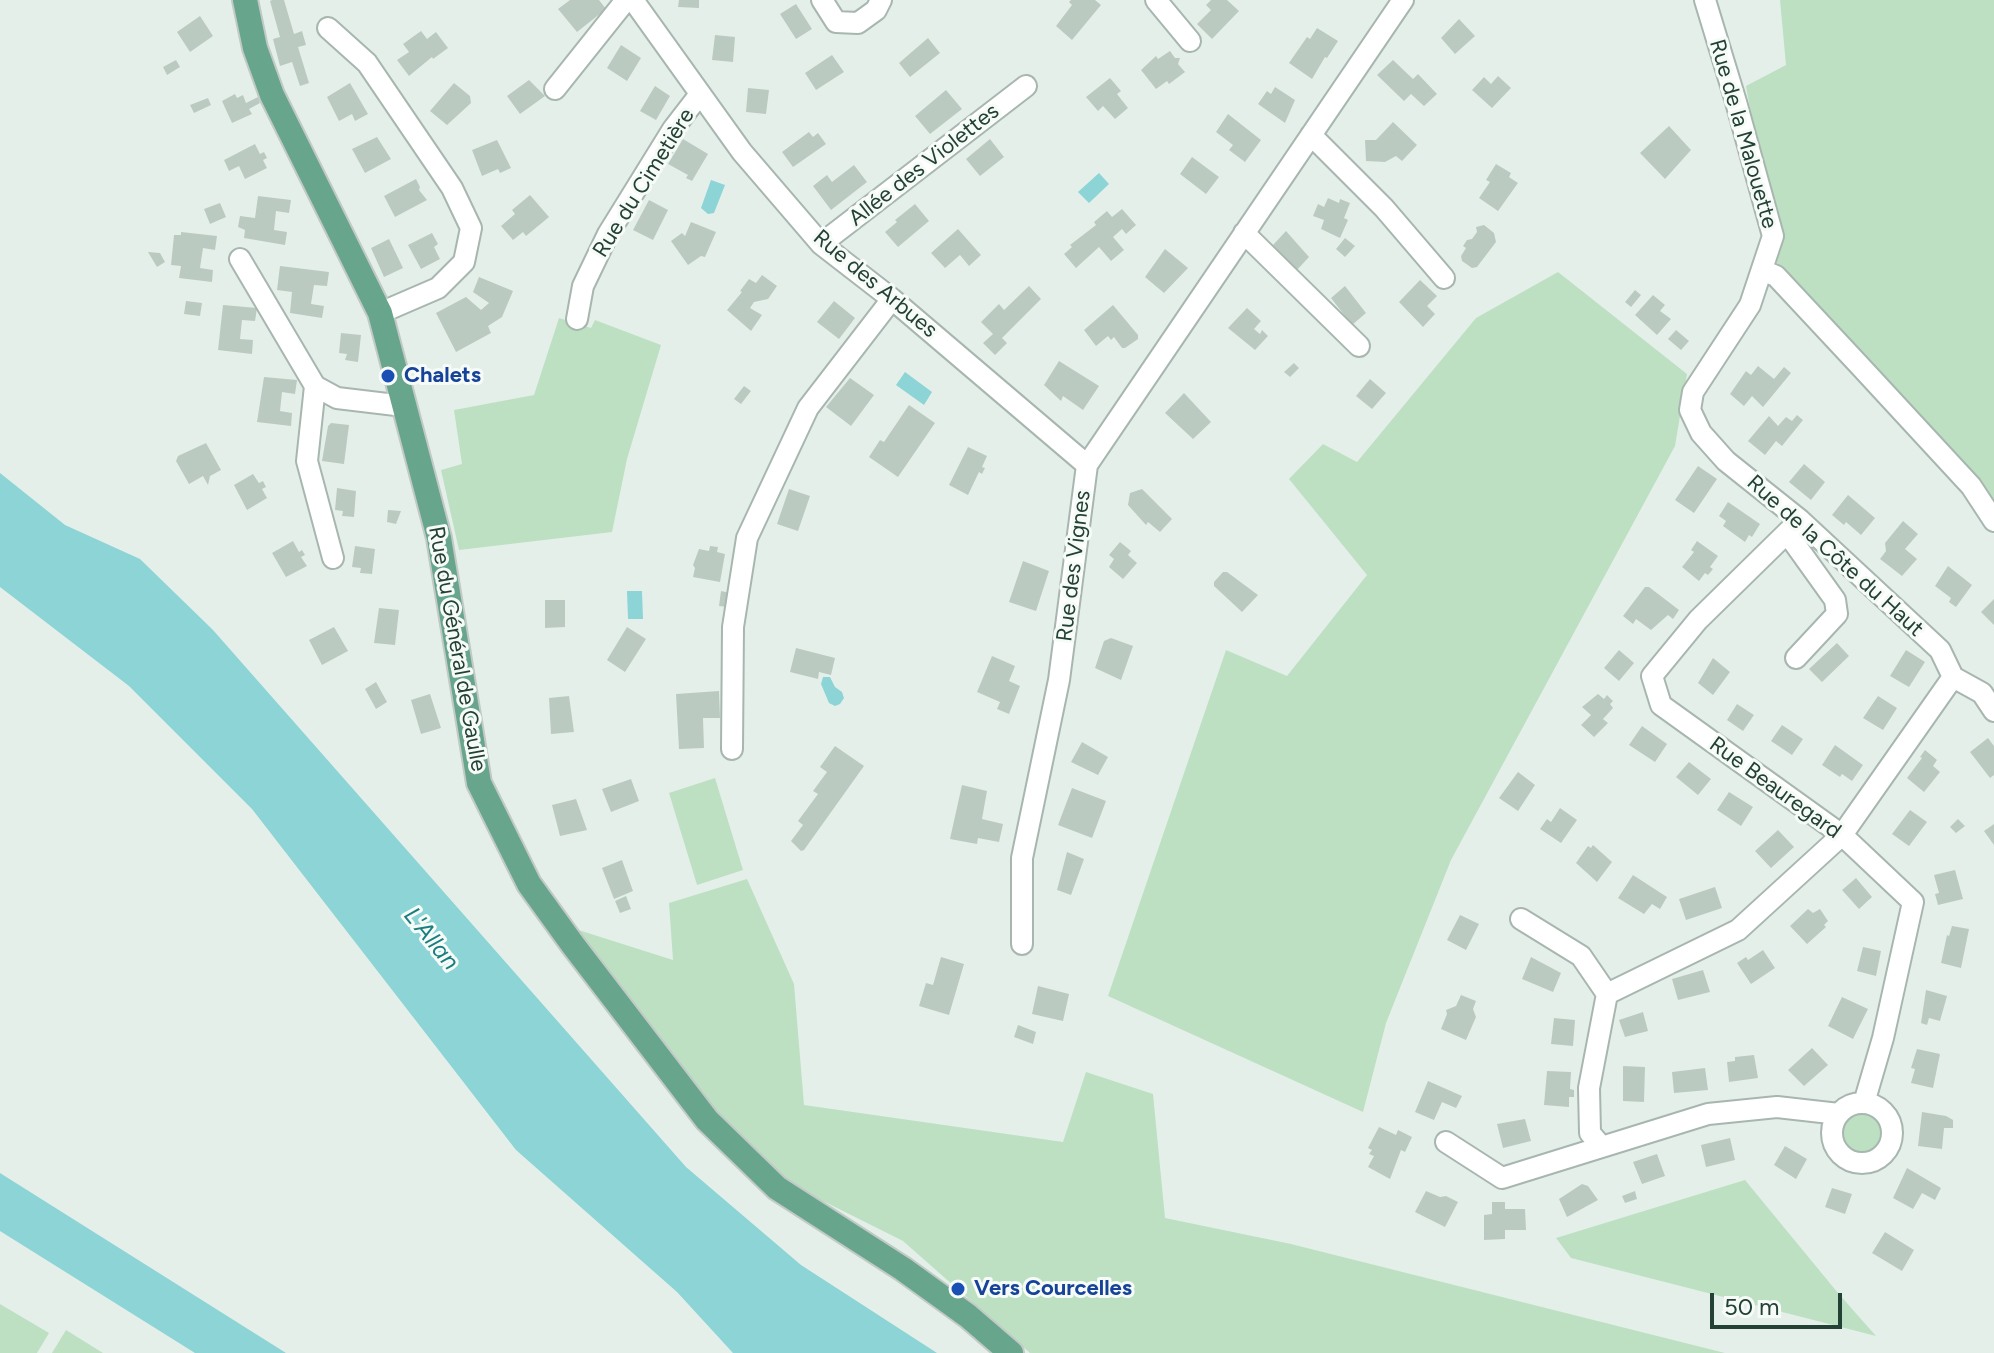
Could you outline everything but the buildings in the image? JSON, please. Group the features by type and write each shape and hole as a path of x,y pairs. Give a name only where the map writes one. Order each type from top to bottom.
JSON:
{"main road":[{"name":"Rue du Général de Gaulle","path":"245,0 255,48 272,95 380,313 439,538 479,783 529,884 707,1120 777,1188 936,1293 1011,1353"}],"street":[{"path":"555,89 626,0"},
{"name":"Rue des Arbues","path":"633,0 742,152 821,244 892,299 1087,465"},
{"path":"822,0 836,22 858,23 876,10 881,0"},
{"path":"1156,0 1190,41"},
{"name":"Rue des Vignes","path":"1022,944 1022,858 1059,680 1087,465 1403,0"},
{"name":"Rue de la Malouette","path":"1693,392 1750,305 1773,236 1705,0"},
{"path":"328,28 367,63 452,188 471,228 464,262 438,288 380,313"},
{"name":"Allée des Violettes","path":"821,244 1026,86"},
{"name":"Rue du Cimetière","path":"577,319 583,286 608,234 673,129 700,94"},
{"path":"1311,135 1384,208 1444,278"},
{"path":"1244,233 1359,346"},
{"path":"240,259 315,386 337,398 404,406"},
{"path":"1762,270 1776,276 1911,421 1971,486 1994,521"},
{"path":"732,749 733,627 747,538 808,408 892,299"},
{"path":"315,386 307,461 333,558"},
{"name":"Rue de la Côte du Haut","path":"1693,392 1690,410 1701,433 1726,461 1793,527 1940,650 1953,677 1982,693 1994,711"},
{"path":"1793,527 1835,600 1837,614 1796,658"},
{"name":"Rue Beauregard","path":"1793,527 1698,620 1652,676 1661,705 1842,835 1913,902 1883,1038 1864,1103"},
{"path":"1607,994 1738,930 1842,835 1953,677"},
{"path":"1521,919 1581,956 1607,994 1589,1088 1590,1133 1602,1147"},
{"path":"1864,1103 1881,1110 1887,1116 1892,1134 1886,1151 1870,1161 1852,1161 1838,1150 1832,1132 1839,1114 1855,1104 1864,1103"},
{"path":"1446,1142 1502,1178 1708,1114 1777,1107 1839,1114"}],"green space":[{"path":"1780,0 1994,0 1994,525 1782,290 1746,86 1786,65"},
{"path":"1558,272 1687,374 1675,446 1451,860 1386,1023 1363,1112 1108,996 1226,650 1287,676 1367,575 1289,479 1323,444 1357,462 1476,318"},
{"path":"559,318 591,328 595,320 661,345 627,459 612,532 459,550 441,470 462,464 454,410 534,395"},
{"path":"715,778 743,870 697,885 669,793"},
{"path":"747,879 794,984 804,1105 1063,1142 1086,1072 1153,1094 1165,1218 1291,1244 1725,1353 1030,1353 903,1241 791,1185 722,1121 569,927 673,960 669,903"},
{"path":"1862,1110 1878,1117 1885,1133 1878,1149 1862,1156 1846,1149 1839,1133 1846,1117"},
{"path":"1745,1180 1876,1336 1571,1258 1556,1238"},
{"path":"0,1304 49,1333 37,1353 0,1353"},
{"path":"66,1330 103,1353 52,1353"}],"water":[{"path":"1099,173 1109,184 1089,203 1078,192"},
{"path":"711,180 725,185 714,213 708,214 701,208"},
{"path":"905,372 932,392 924,405 896,385"},
{"name":"L'Allan","path":"0,473 65,525 140,559 213,630 686,1167 801,1265 937,1353 733,1353 677,1292 516,1150 252,809 129,686 0,587"},
{"path":"627,591 642,591 643,619 628,619"},
{"path":"823,677 830,677 842,692 844,698 840,704 835,706 829,703 821,684"},
{"path":"0,1173 286,1353 195,1353 0,1231"}],"place":[{"name":"Chalets","path":"388,376"},
{"name":"Vers Courcelles","path":"958,1289"}]}
